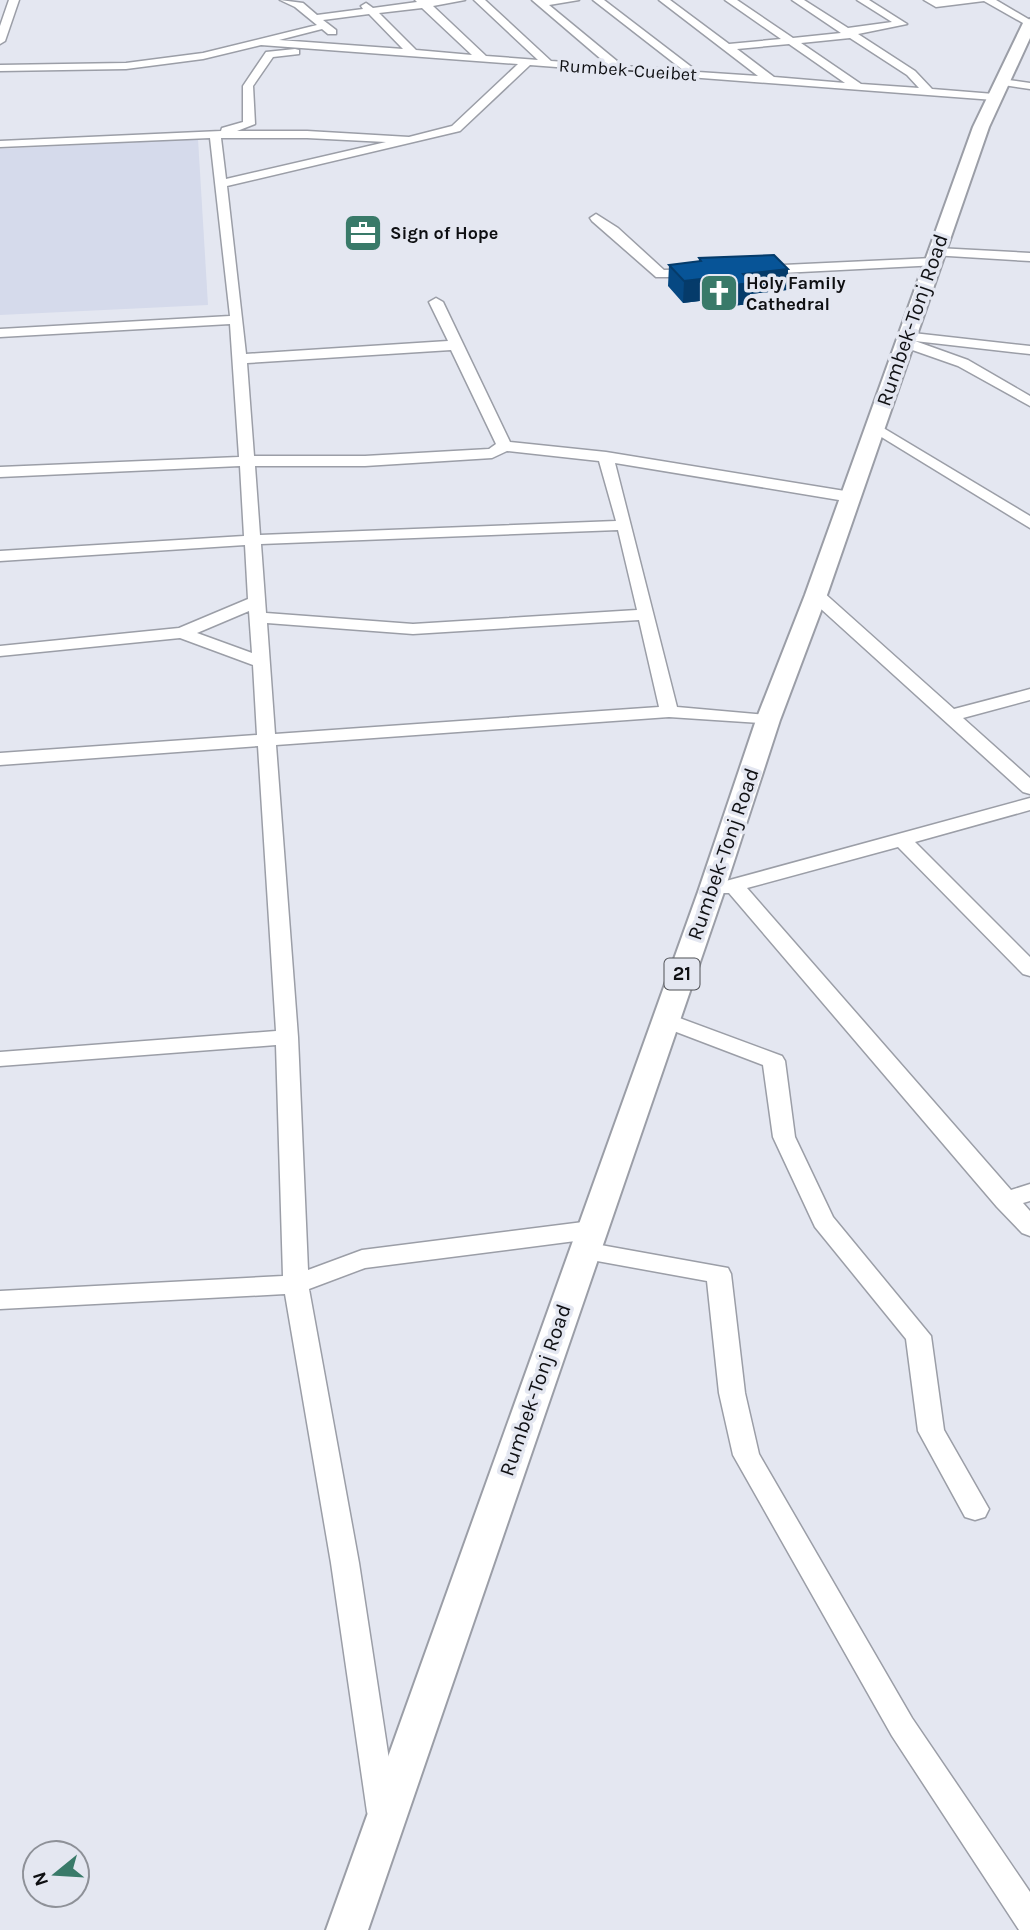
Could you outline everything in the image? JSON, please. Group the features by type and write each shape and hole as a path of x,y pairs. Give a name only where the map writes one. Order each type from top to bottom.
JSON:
{"main road":[{"name":"Rumbek-Tonj Road","path":"347,1930 666,1020 722,889 768,720 816,595 935,257 998,89 1030,24"}],"street":[{"path":"0,2 12,0"},
{"path":"0,41 5,14 12,0"},
{"path":"285,0 299,5 358,50"},
{"path":"360,0 414,54"},
{"path":"0,68 126,66 203,56 262,42 318,22 422,3 460,0"},
{"path":"479,0 549,64"},
{"path":"539,2 574,0"},
{"path":"598,0 697,75"},
{"path":"664,0 772,81"},
{"path":"730,0 858,87"},
{"path":"797,0 911,73 929,92"},
{"path":"729,47 902,24 862,0"},
{"path":"929,0 936,4 980,0"},
{"path":"989,0 1030,24"},
{"path":"539,2 620,69"},
{"path":"422,3 484,59"},
{"name":"Rumbek-Cueibet","path":"262,42 929,92 1030,86"},
{"path":"215,134 249,124 248,86 270,54 358,50"},
{"path":"221,184 456,129 527,62"},
{"path":"215,134 237,320 247,461 287,1037 296,1284 345,1563 384,1824"},
{"path":"0,144 215,134 341,134 409,140"},
{"path":"596,218 661,274 716,272"},
{"path":"743,271 935,257 1030,257"},
{"path":"436,302 504,446"},
{"path":"0,333 237,320"},
{"path":"907,340 1030,350"},
{"path":"907,340 962,363 1030,402"},
{"path":"239,359 457,345"},
{"path":"875,428 1030,523"},
{"path":"0,472 247,461 365,461 492,453 504,446 606,457 851,497"},
{"path":"606,457 625,525 669,712"},
{"path":"0,556 252,540 625,525"},
{"path":"816,595 1030,788"},
{"path":"0,650 183,633 257,609 413,629 645,615"},
{"path":"183,633 260,662"},
{"path":"950,716 1030,694"},
{"path":"0,759 669,712 768,720"},
{"path":"1030,804 722,889 1030,1227"},
{"path":"901,839 1030,970"},
{"path":"666,1020 774,1061 784,1137 823,1221 918,1336 932,1431 975,1509"},
{"path":"0,1059 287,1037"},
{"path":"1005,1201 1030,1192"},
{"path":"0,1300 296,1284 362,1259 588,1240 719,1274 732,1393 746,1454 902,1727 1030,1919"}],"shaded area":[{"path":"198,139 208,305 0,315 0,149"}],"building":[{"path":"774,255 788,269 743,274 751,283 725,286 717,277 684,281 669,265 701,261 699,258"}],"place":[{"name":"Sign of Hope","path":"363,233"},
{"name":"Holy Family Cathedral","path":"719,293"}]}
